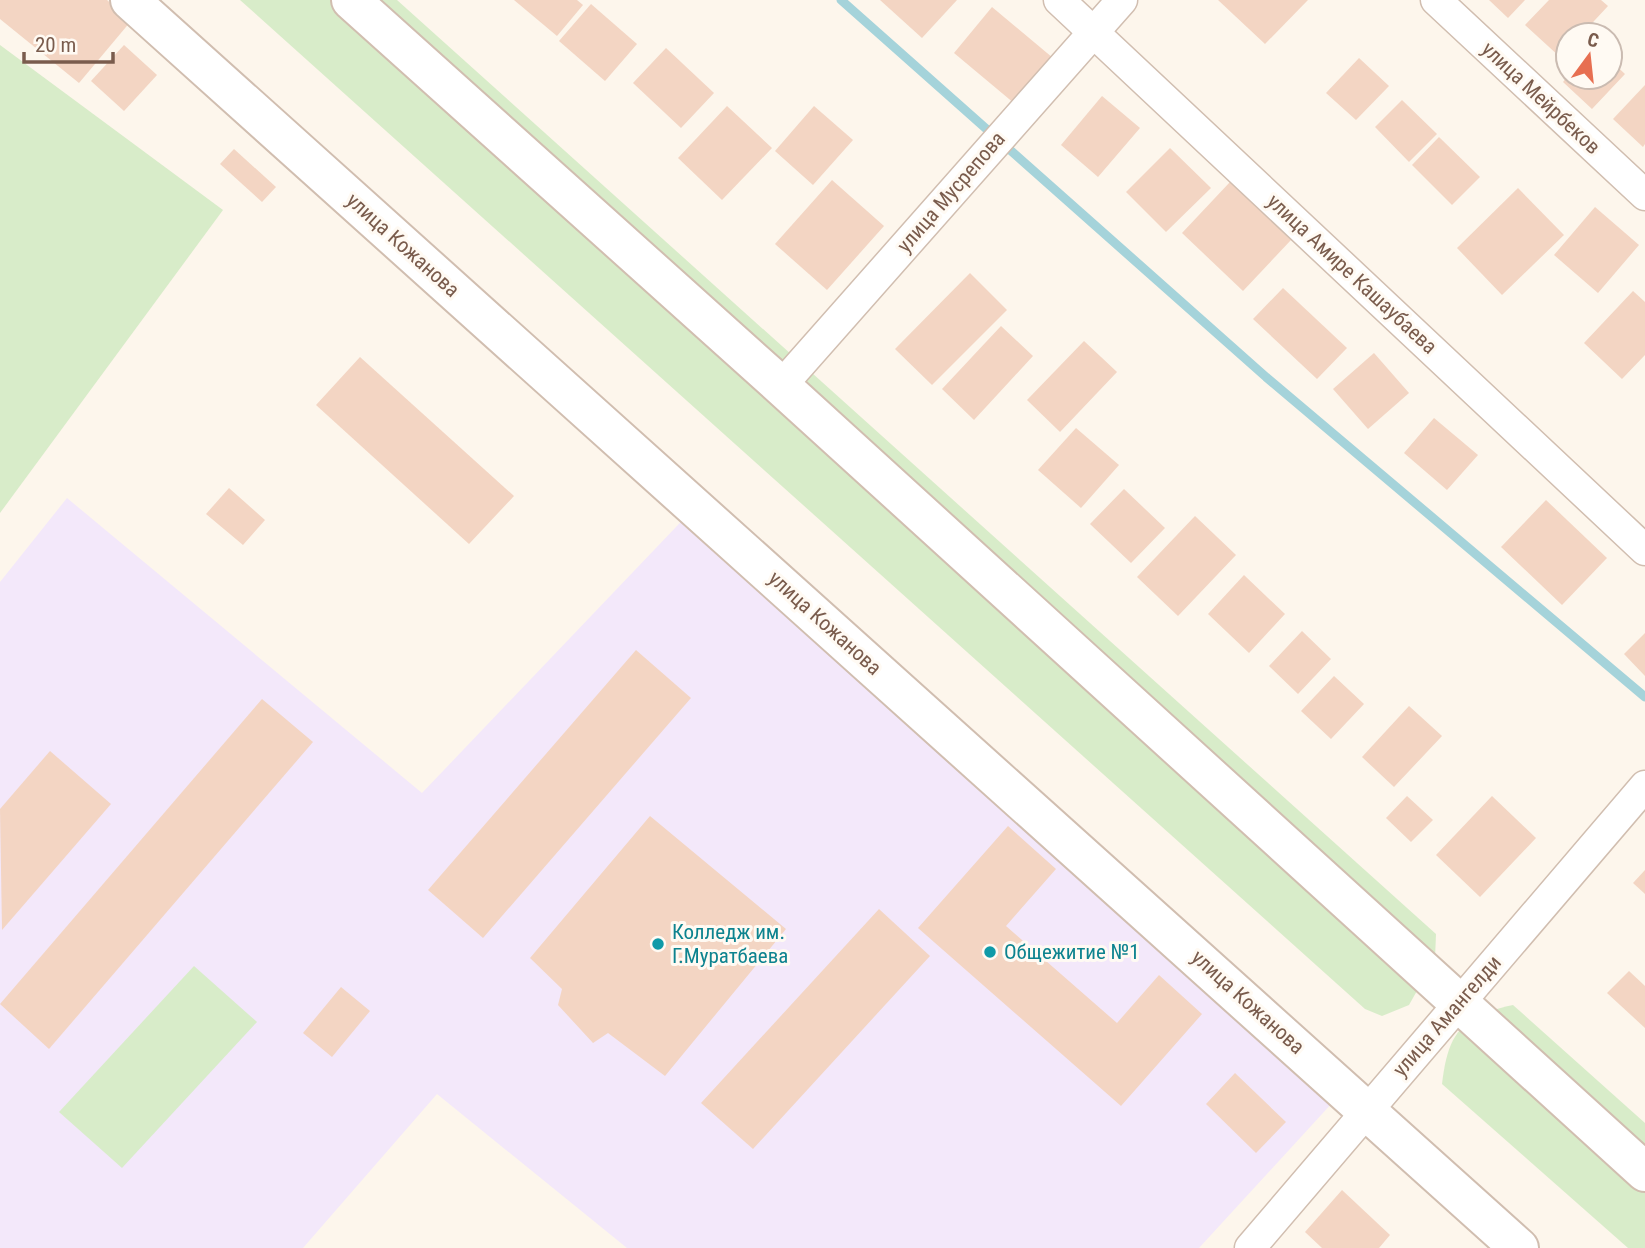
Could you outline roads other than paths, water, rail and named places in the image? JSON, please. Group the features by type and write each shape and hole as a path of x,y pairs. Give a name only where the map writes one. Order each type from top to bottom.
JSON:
{"street":[{"name":"улица Кожанова","path":"130,0 1367,1108 1519,1248"},
{"path":"351,0 781,386 1458,1005 1645,1172"},
{"name":"улица Амире Кашаубаева","path":"1059,0 1645,550"},
{"name":"улица Мусрепова","path":"781,386 1122,0"},
{"name":"улица Мейрбеков","path":"1436,0 1645,195"},
{"name":"улица Амангелди","path":"1250,1248 1645,786"}],"waterway":[{"path":"841,0 1266,377 1645,697"}],"place":[{"name":"Колледж им. Г.Муратбаева","path":"658,944"},
{"name":"Общежитие №1","path":"990,952"}]}
